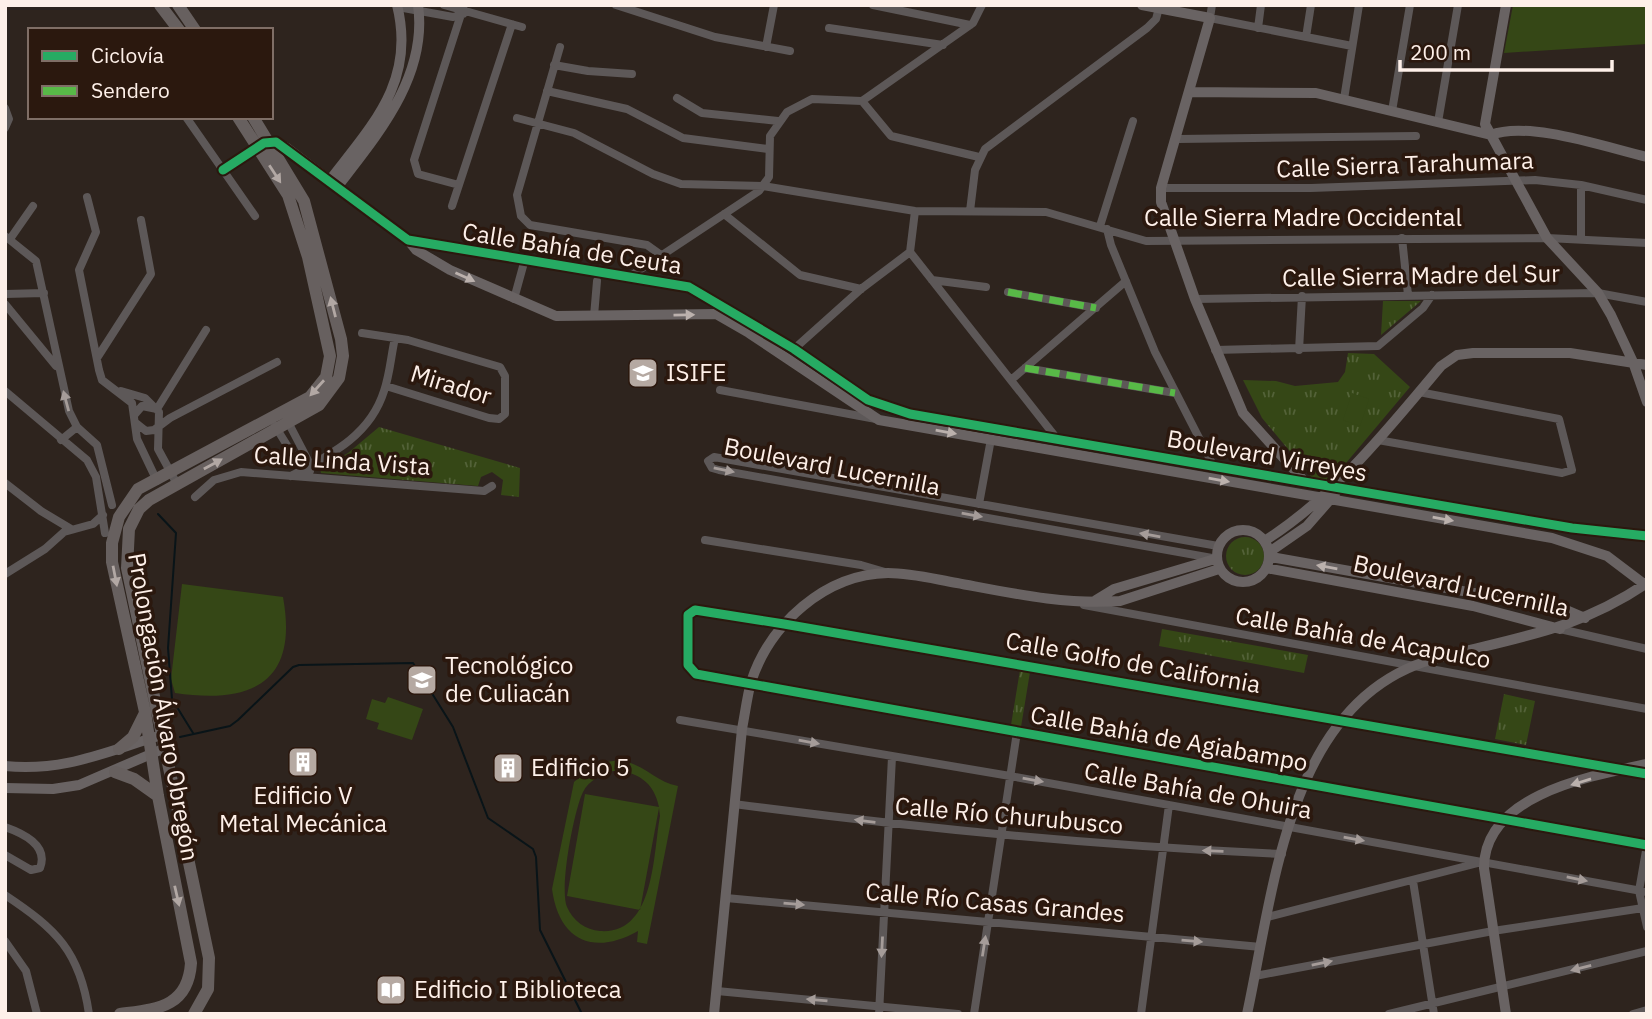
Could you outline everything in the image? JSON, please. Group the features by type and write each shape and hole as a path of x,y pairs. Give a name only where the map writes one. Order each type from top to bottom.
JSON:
{"main road":[{"path":"160,5 177,28"},
{"path":"178,5 194,28"},
{"name":"Prolongación Álvaro Obregón","path":"120,1014 149,1012 180,995 189,980 191,963 158,796 145,712 112,562 110,534 118,506 138,489 169,470 310,397 328,373 330,349 293,206 239,119"},
{"name":"Prolongación Álvaro Obregón","path":"194,1014 205,996 210,975 209,958 138,631 126,549 129,530 139,509 163,492 319,405 331,394 339,378 343,356 309,214 298,186 254,119"},
{"path":"119,749 133,737 145,712"},
{"path":"115,772 134,779 158,796"},
{"path":"205,996 208,1014"}],"street":[{"path":"444,5 517,25 452,206"},
{"path":"616,5 715,37 790,51"},
{"path":"766,47 774,5"},
{"path":"873,5 970,25"},
{"path":"629,277 763,186 769,177 770,136 778,121 795,106 812,99 864,100 970,25 979,15 982,5"},
{"path":"1142,5 1352,46"},
{"path":"1212,5 1178,139 1161,188 1161,202 1195,299 1243,413 1306,482 1326,498"},
{"path":"1258,27 1261,5"},
{"path":"1306,37 1311,5"},
{"path":"1343,99 1359,5"},
{"path":"1392,111 1410,5"},
{"path":"1438,122 1458,5"},
{"path":"1506,5 1485,124 1546,237 1598,293 1633,362 1647,402"},
{"path":"334,183 381,112 395,84 403,49 398,6 418,7 453,17 465,10"},
{"path":"334,183 389,118 404,90 416,49 418,7"},
{"path":"970,211 979,157 994,142 1147,28 1156,19 1159,7"},
{"path":"458,185 418,174 414,160 465,10"},
{"path":"829,28 943,45"},
{"path":"560,47 517,195 519,212 526,223 647,245 661,255"},
{"path":"554,65 632,74"},
{"path":"1191,92 1298,90 1491,135 1509,131 1542,134 1647,158"},
{"path":"547,91 617,106 694,141 768,149"},
{"path":"677,98 702,113 778,121"},
{"path":"864,100 891,136 979,157"},
{"path":"5,108 9,119 5,128"},
{"name":"Calle Sierra Madre Occidental","path":"517,118 586,138 674,183 763,186 915,211 1046,212 1146,241 1546,237 1647,243"},
{"path":"187,119 254,216"},
{"path":"1133,121 1104,228 1175,393 1214,467"},
{"path":"1178,139 1416,136"},
{"path":"223,170 269,141"},
{"name":"Calle Bahía de Ceuta","path":"269,141 287,148 408,240 695,290 794,349 852,395 882,407"},
{"name":"Calle Sierra Tarahumara","path":"1161,188 1311,188 1558,181 1647,200"},
{"path":"1581,185 1581,238"},
{"path":"87,197 96,232 79,270 102,380 132,403 137,439 163,492"},
{"path":"5,574 71,528 85,526 102,516 107,507 118,506 97,445 77,427 69,411 36,261 8,238 33,206"},
{"path":"915,211 910,252 1058,440"},
{"path":"724,214 800,275 861,289"},
{"path":"97,358 151,274 141,220"},
{"path":"1402,238 1408,295"},
{"name":"Boulevard Virreyes","path":"408,240 416,250 440,265 556,316 716,314 852,395 879,420 1552,538 1607,556 1646,584"},
{"path":"794,349 861,289 910,252"},
{"path":"514,299 525,260"},
{"path":"932,280 986,288"},
{"path":"594,316 597,281"},
{"path":"1011,380 1126,281"},
{"path":"1008,292 1096,308"},
{"path":"5,294 44,293"},
{"name":"Calle Sierra Madre del Sur","path":"1195,299 1598,293 1647,302"},
{"path":"1215,349 1378,346 1423,308 1432,295"},
{"path":"1299,349 1302,296"},
{"path":"5,304 58,368"},
{"path":"157,409 206,330"},
{"path":"291,476 339,450 356,436 374,413 386,386 395,338 362,333"},
{"name":"Mirador","path":"386,386 489,418 504,416 505,376 500,367 395,338"},
{"path":"1269,558 1266,540 1259,534 1243,531 1228,536 1218,546 1217,564 1230,579 1245,581 1307,526 1326,498 1441,366 1457,355 1570,353 1647,365"},
{"path":"135,419 146,431 277,362"},
{"path":"1025,368 1175,393"},
{"path":"117,390 145,398 157,409 160,425 157,443 177,484"},
{"path":"720,390 879,420"},
{"path":"5,391 92,467 102,516 110,534"},
{"path":"1378,440 1562,473 1569,472 1573,466 1559,419 1419,392"},
{"path":"135,419 142,406 157,409"},
{"name":"Boulevard Virreyes","path":"882,407 1553,525 1647,536"},
{"path":"276,414 300,471 310,478"},
{"path":"276,414 311,466 310,478"},
{"path":"61,440 77,427"},
{"path":"979,504 990,439"},
{"name":"Boulevard Lucernilla","path":"1217,564 719,470 710,466 708,461 714,457 1218,546"},
{"name":"Calle Linda Vista","path":"195,497 207,485 235,472 484,491 492,486"},
{"path":"5,483 52,519 71,528"},
{"path":"1266,540 1326,498"},
{"path":"85,526 100,504"},
{"path":"1552,538 1553,525"},
{"path":"85,526 110,534"},
{"path":"705,540 861,565 887,573 1074,602 1096,600 1114,589 1217,564"},
{"name":"Boulevard Lucernilla","path":"1269,558 1564,608 1585,618"},
{"name":"Boulevard Lucernilla","path":"1269,558 1647,649"},
{"path":"714,1014 742,729 751,684 761,659 784,624 812,599 861,576 887,573"},
{"path":"1247,1014 1282,854 1304,783 1323,743 1357,702 1412,667 1560,629 1646,584"},
{"name":"Calle Bahía de Acapulco","path":"1074,602 1647,709"},
{"name":"Calle Golfo de California","path":"688,665 688,618 691,611 784,624 1343,719 1647,774"},
{"name":"Calle Bahía de Agiabampo","path":"688,665 696,674 1647,845"},
{"name":"Calle Bahía de Ohuira","path":"680,720 1010,776 1643,891"},
{"path":"974,1014 1017,732"},
{"path":"5,766 65,766 149,739 163,742"},
{"path":"5,788 65,788 115,772 151,754 163,742"},
{"path":"879,1010 892,757"},
{"path":"1506,1014 1484,861 1490,840 1502,819 1532,799 1622,769 1647,764"},
{"name":"Calle Río Churubusco","path":"734,804 888,824 1001,835 1163,849 1282,854"},
{"path":"1141,1014 1169,805"},
{"path":"5,827 33,841 41,853 42,862 40,868 31,870 5,855"},
{"path":"1647,845 1643,891 1647,927"},
{"path":"1268,917 1484,861"},
{"path":"1413,881 1434,1014"},
{"path":"5,895 50,927 71,952 78,967 89,1014"},
{"name":"Calle Río Casas Grandes","path":"726,898 1261,947"},
{"path":"1255,976 1493,931 1643,908"},
{"path":"5,941 26,971 37,1014"},
{"path":"1389,1014 1647,951"},
{"path":"717,991 879,1010 958,1014"},
{"path":"1633,1014 1647,1010"}],"green space":[{"path":"1513,5 1647,5 1647,44 1504,53"},
{"path":"1383,301 1421,301 1381,335"},
{"path":"1348,353 1374,354 1410,387 1330,482 1313,479 1262,418 1243,380 1276,381 1295,386 1338,382 1345,372"},
{"path":"1352,393 1369,399 1360,426 1343,420"},
{"path":"379,427 520,468 519,497 501,495 503,480 492,472 481,477 478,486 321,473 320,468 348,453"},
{"path":"1245,537 1259,542 1264,556 1259,570 1245,575 1231,570 1226,556 1231,542"},
{"path":"182,584 283,597 286,627 283,650 276,669 263,682 226,695 175,693 171,679"},
{"path":"1162,629 1308,655 1304,673 1159,646"},
{"path":"1020,670 1030,672 1021,727 1011,725"},
{"path":"1504,694 1535,701 1526,745 1495,739"},
{"path":"388,697 423,709 412,740 377,729 379,723 366,719 372,699 385,703"},
{"path":"620,760 678,786 647,944 637,942 638,931 622,939 607,942 581,939 562,921 552,889 574,782 595,766","holes":["613,771 630,773 643,780 653,791 659,807 585,794 567,896 639,910 632,920 618,929 590,929 573,917 565,898 569,849 579,801 592,781","659,808 652,870 640,908"]}],"waterway":[{"path":"158,514 176,533 168,648 172,699 193,733"},
{"path":"180,737 230,726 293,667 299,665 413,663 453,727 488,818 533,849 536,857 540,930 582,1014"}],"marked path":[{"path":"1008,292 1096,308"},
{"path":"1025,368 1175,393"}],"cycle path":[{"path":"223,170 264,143 276,142 408,240 689,287 794,349 868,400 910,414 1572,528 1647,536"},
{"path":"1647,774 784,624 695,610 688,615 688,665 696,674 1647,845"}],"place":[{"name":"ISIFE","path":"643,373"},
{"name":"Tecnológico de Culiacán","path":"422,680"},
{"name":"Edificio V Metal Mecánica","path":"303,762"},
{"name":"Edificio 5","path":"508,768"},
{"name":"Edificio I Biblioteca","path":"391,990"}]}
